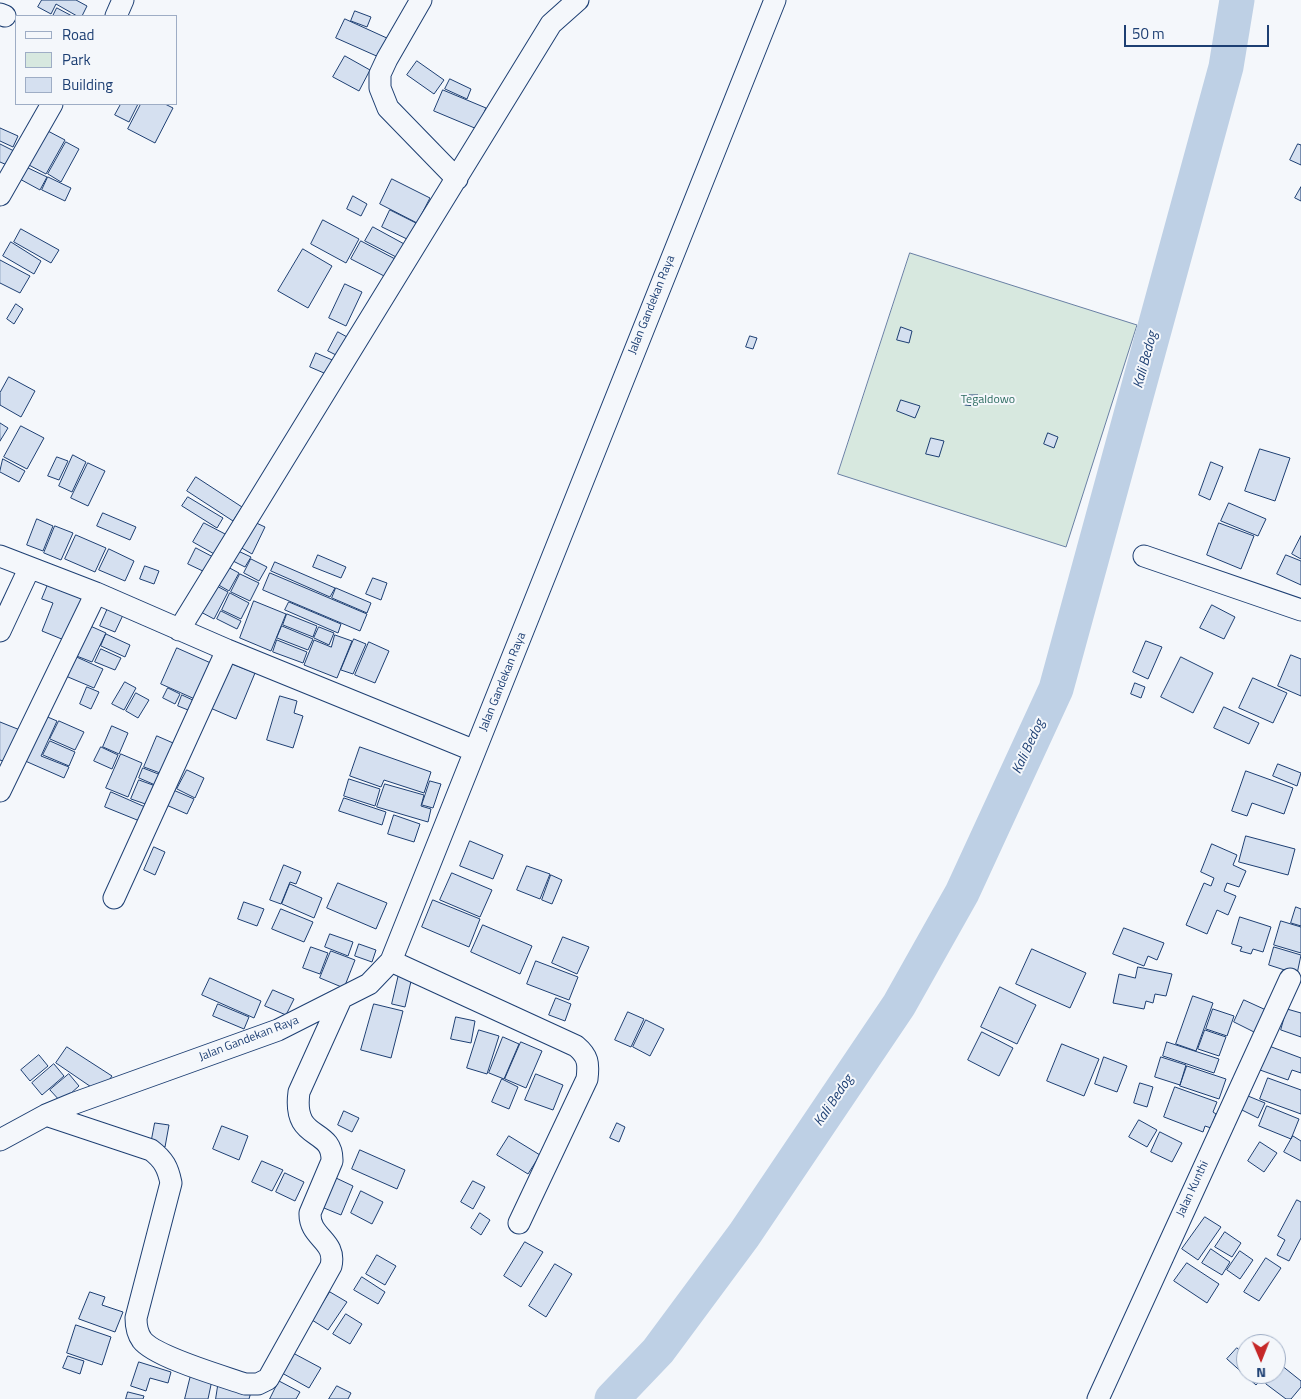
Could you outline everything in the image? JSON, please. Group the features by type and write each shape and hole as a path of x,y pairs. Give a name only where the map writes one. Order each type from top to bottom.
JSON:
{"street":[{"path":"116,15 123,0"},
{"path":"421,0 380,74 380,88 388,108 457,178"},
{"path":"180,630 551,24 578,0"},
{"name":"Jalan Gandekan Raya","path":"0,1140 46,1115 278,1030 369,984 391,961 775,0"},
{"path":"0,195 51,105"},
{"path":"0,556 29,569 96,593 227,650 475,751"},
{"path":"1144,556 1301,610"},
{"path":"0,631 29,569"},
{"path":"0,791 96,593"},
{"path":"114,898 227,650"},
{"path":"391,961 576,1046 586,1054 589,1065 587,1079 519,1223"},
{"name":"Jalan Kunthi","path":"1098,1399 1290,980"},
{"path":"46,1115 151,1150 168,1167 171,1183 136,1318 136,1326 143,1342 158,1352 236,1381 245,1384 258,1384 268,1379 331,1266 332,1260 329,1246 312,1228 310,1213 332,1161 333,1153 330,1145 308,1129 301,1120 297,1107 299,1092 341,999"}],"green space":[{"name":"Tegaldowo","path":"910,253 1137,325 1066,547 838,474"}],"building":[{"path":"42,0 76,0 87,6 82,15 75,15 56,4 51,14 38,7"},
{"path":"57,8 70,15 54,15"},
{"path":"355,11 371,17 367,27 351,21"},
{"path":"345,19 389,39 381,58 336,38"},
{"path":"345,56 370,70 359,91 333,77"},
{"path":"417,61 444,80 434,94 407,75"},
{"path":"450,79 471,89 467,99 445,89"},
{"path":"443,90 486,108 477,129 434,111"},
{"path":"120,105 138,105 129,122 115,115"},
{"path":"140,105 167,105 173,108 155,143 128,129"},
{"path":"0,128 18,136 13,147 0,141"},
{"path":"46,130 65,140 46,174 27,164"},
{"path":"66,142 79,149 61,182 48,174"},
{"path":"0,144 14,151 7,165 0,162"},
{"path":"1298,144 1301,145 1301,165 1290,160"},
{"path":"24,166 47,177 40,190 18,178"},
{"path":"48,177 71,188 65,201 42,190"},
{"path":"392,179 430,198 417,223 380,204"},
{"path":"1301,187 1301,201 1295,198"},
{"path":"353,196 367,204 361,216 347,209"},
{"path":"390,210 416,223 409,240 382,227"},
{"path":"323,220 359,239 346,263 311,244"},
{"path":"373,227 406,245 398,258 365,241"},
{"path":"21,229 59,250 51,263 14,242"},
{"path":"361,241 397,260 388,278 351,259"},
{"path":"11,242 41,261 34,274 3,256"},
{"path":"303,249 332,266 308,308 278,291"},
{"path":"0,260 30,276 20,293 0,283"},
{"path":"345,284 362,292 346,326 329,318"},
{"path":"16,304 23,309 14,324 7,319"},
{"path":"901,327 912,331 909,343 897,340"},
{"path":"338,332 349,338 340,357 328,351"},
{"path":"750,336 757,338 753,349 746,347"},
{"path":"316,353 337,362 331,376 310,367"},
{"path":"9,377 35,391 21,417 0,405 0,393"},
{"path":"966,395 978,395 977,406 965,405"},
{"path":"901,400 920,406 915,418 897,411"},
{"path":"0,423 8,428 0,441"},
{"path":"21,426 44,438 27,469 4,457"},
{"path":"1048,433 1058,437 1054,448 1044,444"},
{"path":"931,438 944,441 939,457 926,454"},
{"path":"1260,449 1290,458 1275,501 1245,491"},
{"path":"73,455 86,462 72,492 59,486"},
{"path":"57,457 68,461 59,480 48,476"},
{"path":"3,459 25,471 19,482 0,472"},
{"path":"1211,462 1223,467 1210,500 1199,495"},
{"path":"88,463 105,471 88,506 71,498"},
{"path":"196,477 242,507 233,521 187,491"},
{"path":"188,497 223,518 217,528 182,506"},
{"path":"1229,503 1266,519 1258,536 1221,521"},
{"path":"103,513 136,527 130,540 97,526"},
{"path":"37,519 53,526 43,551 27,545"},
{"path":"252,521 265,527 252,554 240,547"},
{"path":"204,523 227,535 216,555 193,542"},
{"path":"1219,523 1254,536 1241,569 1207,555"},
{"path":"55,526 73,533 61,560 44,553"},
{"path":"76,535 106,548 95,572 65,559"},
{"path":"1301,536 1301,559 1292,554"},
{"path":"196,548 215,558 207,573 188,564"},
{"path":"109,549 134,561 125,581 99,570"},
{"path":"236,550 251,557 245,567 231,560"},
{"path":"318,555 346,567 341,578 313,567"},
{"path":"1286,555 1301,561 1301,585 1277,574"},
{"path":"251,559 267,567 259,581 244,573"},
{"path":"275,562 335,588 330,597 271,571"},
{"path":"224,565 239,573 229,591 215,583"},
{"path":"145,566 159,571 154,584 140,579"},
{"path":"270,573 367,614 360,631 263,590"},
{"path":"240,574 259,583 250,601 231,592"},
{"path":"373,578 387,583 381,600 366,594"},
{"path":"49,582 87,597 69,642 42,631 53,603 42,599"},
{"path":"213,584 228,592 214,619 199,611"},
{"path":"336,588 371,603 367,613 332,598"},
{"path":"230,593 249,603 241,619 222,610"},
{"path":"254,601 286,614 271,651 240,638"},
{"path":"289,602 341,624 338,633 285,610"},
{"path":"1212,605 1235,617 1224,639 1200,628"},
{"path":"108,608 123,615 115,632 100,626"},
{"path":"221,611 241,621 237,629 217,619"},
{"path":"287,614 317,626 313,637 283,625"},
{"path":"88,625 106,633 92,662 74,655"},
{"path":"282,626 313,639 308,650 277,638"},
{"path":"319,627 334,633 329,645 314,638"},
{"path":"106,634 130,645 125,657 101,646"},
{"path":"335,635 352,641 337,678 304,665 314,640 331,647"},
{"path":"354,639 366,644 353,674 341,670"},
{"path":"277,640 307,652 303,663 273,652"},
{"path":"1146,641 1162,647 1148,679 1133,672"},
{"path":"369,642 389,651 375,683 355,675"},
{"path":"177,648 213,664 197,700 161,684"},
{"path":"101,649 121,658 115,670 95,662"},
{"path":"70,654 103,669 94,688 61,674"},
{"path":"1291,655 1301,659 1301,696 1278,686"},
{"path":"1181,657 1213,673 1193,713 1161,697"},
{"path":"227,662 255,673 236,719 208,707"},
{"path":"1253,678 1287,693 1273,723 1239,708"},
{"path":"125,682 136,688 124,710 112,704"},
{"path":"1135,683 1145,687 1141,698 1131,694"},
{"path":"87,687 99,692 91,709 80,704"},
{"path":"168,688 180,694 175,704 163,698"},
{"path":"136,693 149,700 138,718 126,711"},
{"path":"182,695 197,702 193,712 178,706"},
{"path":"280,696 297,701 294,713 303,716 293,748 267,740"},
{"path":"1224,707 1259,723 1249,744 1214,728"},
{"path":"43,715 57,721 41,756 69,767 64,778 23,760"},
{"path":"59,721 84,732 75,750 50,739"},
{"path":"0,722 20,730 10,764 0,760"},
{"path":"112,726 128,733 119,754 103,747"},
{"path":"157,736 180,746 168,776 144,767"},
{"path":"50,741 75,752 69,766 43,755"},
{"path":"101,747 118,755 112,769 94,761"},
{"path":"360,747 431,772 424,793 384,780 381,787 350,776"},
{"path":"121,754 142,763 128,797 106,788"},
{"path":"1278,764 1301,773 1297,786 1273,776"},
{"path":"143,768 166,777 162,788 139,778"},
{"path":"187,770 204,778 195,798 177,789"},
{"path":"1246,771 1293,788 1284,814 1252,803 1247,816 1232,811"},
{"path":"349,779 380,789 375,806 344,796"},
{"path":"139,780 161,788 154,807 131,799"},
{"path":"430,781 441,784 433,808 422,805"},
{"path":"385,784 424,795 421,806 431,809 428,822 377,807"},
{"path":"171,789 194,799 187,814 164,804"},
{"path":"111,792 152,810 147,824 105,807"},
{"path":"344,798 386,812 382,825 339,811"},
{"path":"394,815 420,824 414,842 388,834"},
{"path":"1246,836 1295,849 1288,875 1239,862"},
{"path":"470,841 503,855 493,879 460,866"},
{"path":"1212,844 1237,855 1233,865 1246,871 1239,887 1227,883 1224,891 1236,896 1228,915 1217,910 1207,934 1186,925 1204,883 1211,886 1214,878 1201,872"},
{"path":"154,847 165,852 155,875 144,870"},
{"path":"284,865 301,872 296,884 290,882 281,904 270,900"},
{"path":"527,866 550,874 540,899 517,890"},
{"path":"452,873 492,890 480,917 440,900"},
{"path":"551,875 562,880 552,904 542,900"},
{"path":"338,883 387,903 376,929 327,908"},
{"path":"290,884 322,898 314,918 282,904"},
{"path":"433,900 480,919 469,947 422,927"},
{"path":"244,902 264,909 257,926 238,919"},
{"path":"1296,907 1301,909 1301,926 1291,923"},
{"path":"281,909 313,922 304,942 272,929"},
{"path":"1240,917 1271,927 1263,952 1253,949 1251,954 1240,951 1242,947 1232,944"},
{"path":"1281,921 1301,927 1301,953 1274,945"},
{"path":"483,925 532,946 520,974 471,952"},
{"path":"1124,928 1164,943 1157,960 1148,956 1144,966 1113,954"},
{"path":"330,934 353,942 348,956 325,947"},
{"path":"563,937 589,947 577,974 552,963"},
{"path":"359,944 376,950 372,962 355,956"},
{"path":"311,947 328,953 320,974 303,968"},
{"path":"1274,947 1301,955 1297,974 1269,965"},
{"path":"1032,949 1086,973 1070,1008 1016,984"},
{"path":"331,951 355,960 344,988 320,978"},
{"path":"536,961 578,977 569,1000 527,984"},
{"path":"1138,967 1172,974 1166,996 1155,994 1153,1003 1146,1001 1144,1009 1113,1003 1119,974 1135,978"},
{"path":"399,974 412,977 405,1007 392,1004"},
{"path":"210,978 261,1001 254,1018 202,995"},
{"path":"1000,987 1036,1005 1017,1044 981,1027"},
{"path":"273,990 294,999 286,1015 265,1006"},
{"path":"1193,996 1213,1003 1196,1051 1176,1044"},
{"path":"556,998 571,1004 565,1021 549,1015"},
{"path":"1244,1000 1266,1010 1256,1033 1234,1022"},
{"path":"218,1004 249,1017 244,1029 213,1016"},
{"path":"374,1004 403,1011 391,1058 361,1050"},
{"path":"1213,1009 1234,1016 1227,1036 1206,1029"},
{"path":"1287,1009 1301,1013 1301,1037 1281,1030"},
{"path":"628,1012 644,1019 631,1047 615,1040"},
{"path":"456,1017 475,1021 471,1043 451,1039"},
{"path":"646,1020 664,1029 650,1056 633,1047"},
{"path":"479,1030 499,1036 487,1074 467,1068"},
{"path":"1205,1030 1226,1037 1219,1056 1198,1049"},
{"path":"982,1032 1013,1048 999,1076 968,1060"},
{"path":"503,1037 519,1044 504,1079 489,1073"},
{"path":"521,1042 542,1051 526,1088 505,1079"},
{"path":"1167,1042 1219,1059 1214,1073 1163,1056"},
{"path":"1062,1044 1099,1059 1084,1096 1047,1081"},
{"path":"1269,1046 1301,1058 1301,1073 1292,1070 1288,1080 1260,1070"},
{"path":"67,1047 112,1076 100,1093 56,1063"},
{"path":"39,1055 48,1066 30,1081 21,1070"},
{"path":"1104,1057 1127,1066 1117,1092 1095,1084"},
{"path":"1161,1057 1186,1065 1180,1085 1155,1077"},
{"path":"54,1064 64,1076 42,1095 32,1083"},
{"path":"1187,1066 1226,1079 1219,1099 1180,1086"},
{"path":"69,1074 79,1086 61,1102 50,1090"},
{"path":"536,1074 563,1085 553,1110 525,1100"},
{"path":"1268,1078 1301,1090 1301,1114 1260,1099"},
{"path":"502,1079 518,1087 509,1109 492,1102"},
{"path":"1140,1083 1153,1087 1147,1107 1134,1103"},
{"path":"1175,1087 1217,1102 1213,1112 1216,1114 1211,1128 1205,1126 1203,1132 1164,1117"},
{"path":"1248,1096 1265,1103 1258,1118 1242,1110"},
{"path":"1267,1106 1299,1119 1291,1139 1259,1126"},
{"path":"344,1111 359,1118 352,1132 338,1125"},
{"path":"1139,1120 1157,1130 1147,1147 1129,1137"},
{"path":"155,1123 169,1125 165,1147 151,1144"},
{"path":"617,1123 625,1127 619,1142 610,1138"},
{"path":"222,1126 248,1136 239,1160 213,1149"},
{"path":"1160,1132 1182,1143 1172,1162 1151,1152"},
{"path":"509,1136 540,1155 528,1174 497,1155"},
{"path":"1293,1136 1301,1141 1301,1161 1284,1152"},
{"path":"1260,1142 1277,1153 1264,1172 1248,1161"},
{"path":"360,1150 405,1170 397,1189 352,1169"},
{"path":"262,1161 283,1170 272,1191 252,1182"},
{"path":"285,1173 304,1182 295,1201 276,1192"},
{"path":"336,1178 353,1186 341,1215 324,1208"},
{"path":"473,1181 485,1187 473,1209 461,1202"},
{"path":"361,1191 383,1202 372,1224 351,1213"},
{"path":"1297,1200 1301,1202 1301,1238 1289,1261 1277,1255 1285,1240 1278,1236"},
{"path":"480,1213 490,1220 481,1235 471,1228"},
{"path":"1205,1217 1221,1227 1198,1260 1182,1249"},
{"path":"1225,1232 1241,1243 1232,1257 1215,1247"},
{"path":"525,1242 543,1252 521,1287 504,1276"},
{"path":"1211,1249 1230,1262 1222,1275 1202,1263"},
{"path":"1240,1251 1253,1260 1240,1279 1227,1270"},
{"path":"377,1255 396,1266 385,1285 366,1274"},
{"path":"1266,1258 1281,1268 1259,1301 1244,1292"},
{"path":"1187,1263 1219,1284 1207,1303 1174,1281"},
{"path":"555,1264 572,1274 546,1317 529,1306"},
{"path":"362,1277 385,1292 378,1304 354,1290"},
{"path":"90,1292 105,1297 102,1305 123,1312 115,1332 79,1319"},
{"path":"330,1292 347,1302 328,1330 312,1320"},
{"path":"346,1314 362,1324 350,1344 333,1334"},
{"path":"76,1325 111,1337 102,1365 67,1353"},
{"path":"1236,1349 1236,1367 1227,1359"},
{"path":"293,1353 321,1368 309,1388 282,1373"},
{"path":"68,1356 84,1361 80,1374 63,1368"},
{"path":"139,1362 171,1372 168,1383 150,1378 146,1391 131,1386"},
{"path":"1286,1369 1301,1381 1301,1387 1291,1399 1286,1399 1266,1384 1286,1384"},
{"path":"191,1375 212,1380 208,1399 185,1399"},
{"path":"279,1381 300,1392 296,1399 270,1399"},
{"path":"218,1386 251,1392 249,1399 216,1399"},
{"path":"337,1386 351,1393 348,1399 329,1399"},
{"path":"128,1392 144,1396 143,1399 126,1399"}],"waterway":[{"name":"Kali Bedog","path":"612,1399 658,1351 744,1235 899,1005 962,893 1056,689 1226,67 1237,0"}]}
